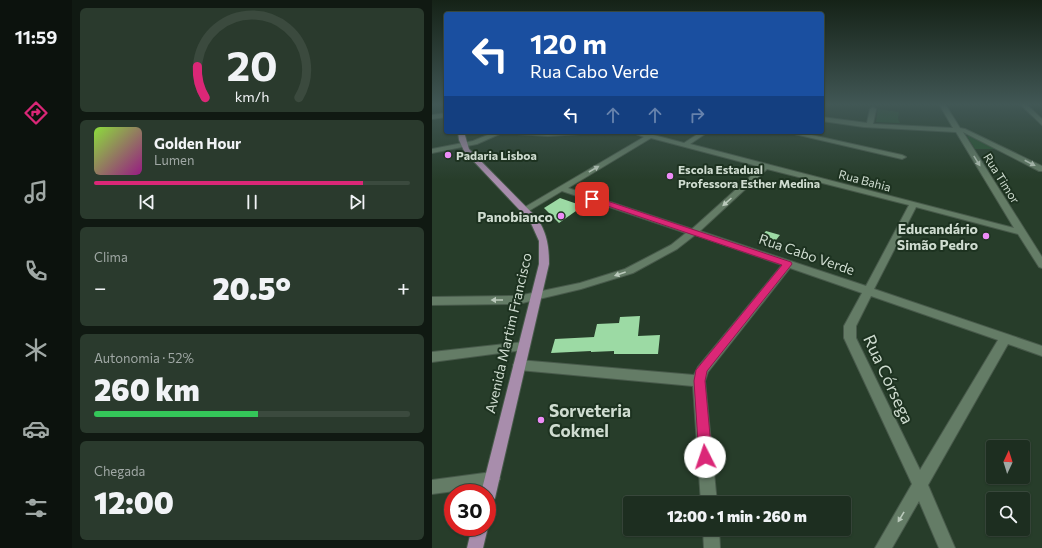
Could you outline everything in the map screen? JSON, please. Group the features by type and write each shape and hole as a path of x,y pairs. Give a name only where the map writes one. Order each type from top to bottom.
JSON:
{"main road":[{"name":"Avenida Martim Francisco","path":"461,134 464,145 534,220 542,232 545,242 544,264 491,484"},
{"path":"475,548 478,536"}],"street":[{"name":"Rua Timor","path":"959,130 1042,265"},
{"path":"963,130 1042,169"},
{"path":"432,151 479,142 497,134"},
{"name":"Rua Bahia","path":"642,134 1021,232"},
{"path":"685,145 702,134"},
{"path":"798,134 902,157"},
{"path":"524,210 650,136"},
{"path":"432,300 518,300 581,286 629,271 665,253 694,232 766,166"},
{"name":"Rua Cabo Verde","path":"561,188 1042,351"},
{"name":"Rua Córsega","path":"913,205 850,326 850,338 920,485 946,548"},
{"path":"708,496 699,381 702,370 706,363 788,264"},
{"path":"883,548 1004,338"},
{"path":"432,357 524,346"},
{"path":"519,365 699,381"},
{"path":"432,487 492,479"},
{"path":"711,536 712,548"}],"green space":[{"path":"967,136 970,136 996,149 975,149"}],"building":[{"name":"Panobianco","path":"560,198 583,206 559,223 544,208"},
{"path":"766,231 780,235 772,245 758,240"},
{"path":"640,316 638,336 660,335 658,354 614,354 614,351 551,353 555,339 594,337 597,324 619,323 620,317"}],"place":[{"name":"Padaria Lisboa","path":"448,155"},
{"name":"Escola Estadual Professora Esther Medina","path":"670,176"},
{"name":"Panobianco","path":"561,216"},
{"name":"Educandário Simão Pedro","path":"986,236"},
{"name":"Sorveteria Cokmel","path":"541,420"}],"route":[{"path":"592,199 788,264 706,363 702,370 699,381 705,457"}]}
